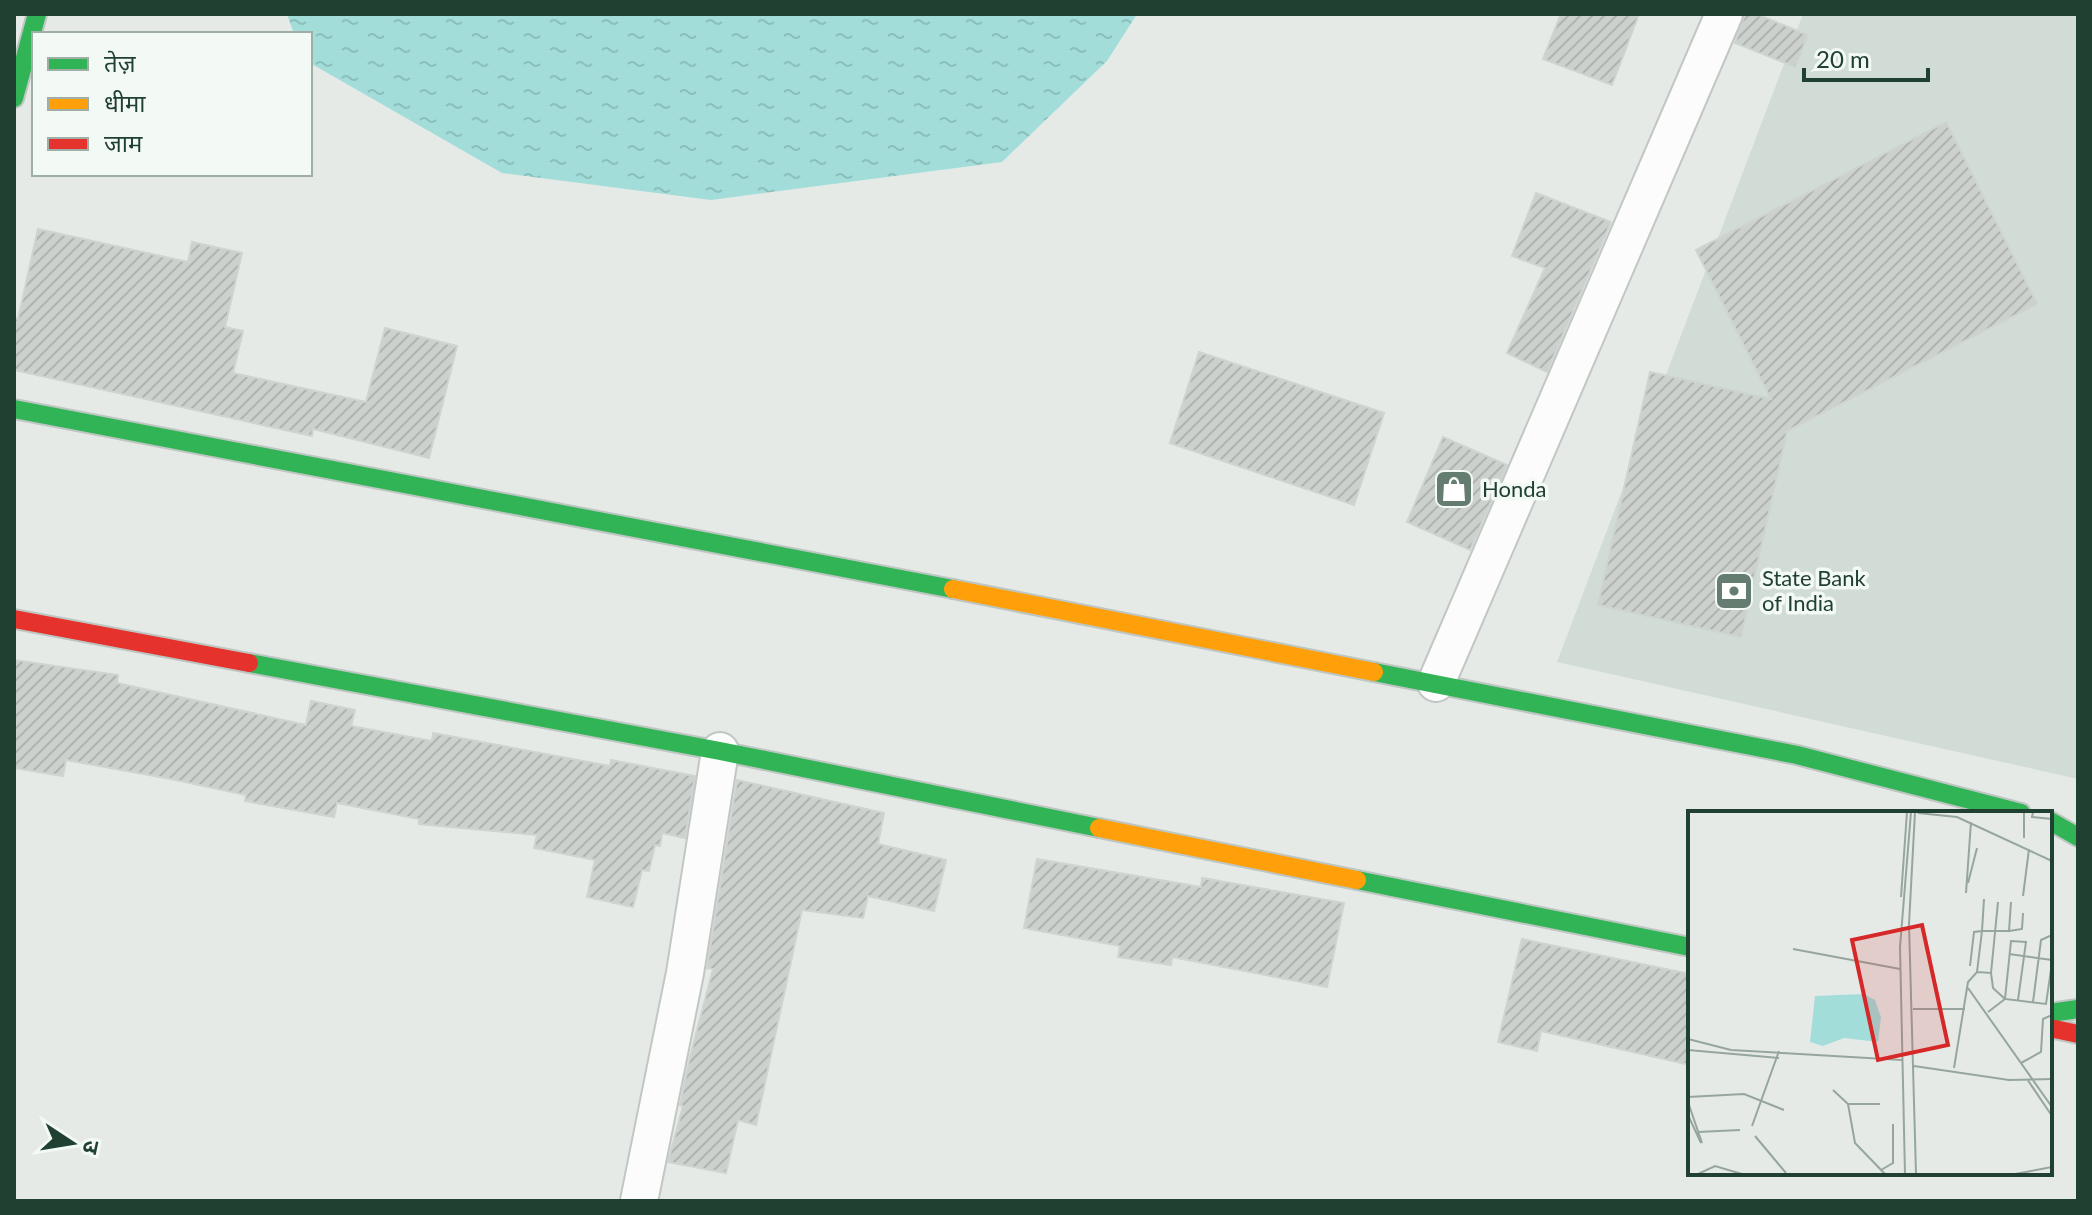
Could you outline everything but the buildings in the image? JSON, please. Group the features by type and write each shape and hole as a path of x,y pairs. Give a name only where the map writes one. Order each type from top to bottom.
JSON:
{"main road":[{"path":"14,98 32,32"},
{"path":"14,409 366,474 1797,755 2013,811"},
{"path":"14,619 720,751 1688,947"},
{"path":"2062,824 2078,837"},
{"path":"2052,1013 2078,1009"},
{"path":"2052,1028 2078,1034"}],"street":[{"path":"1436,683 1724,14"},
{"path":"639,1201 685,973 720,751"}],"shaded area":[{"path":"1803,14 2078,14 2078,779 1557,662"}],"water":[{"path":"287,14 1137,14 1107,61 1002,162 711,200 502,173 312,64 312,32 293,32"}],"traffic: fast":[{"path":"32,32 37,14"},
{"path":"14,98 32,32"},
{"path":"14,409 953,589"},
{"path":"249,663 720,751 1099,828"},
{"path":"1374,672 1797,755 2013,811"},
{"path":"2052,822 2078,837"},
{"path":"1357,880 1688,947"},
{"path":"2052,1013 2078,1009"}],"traffic: slow":[{"path":"953,589 1374,672"},
{"path":"1099,828 1357,880"}],"traffic: jam":[{"path":"14,619 249,663"},
{"path":"2052,1028 2078,1034"}],"place":[{"name":"Honda","path":"1454,489"},
{"name":"State Bank of India","path":"1734,591"}]}
